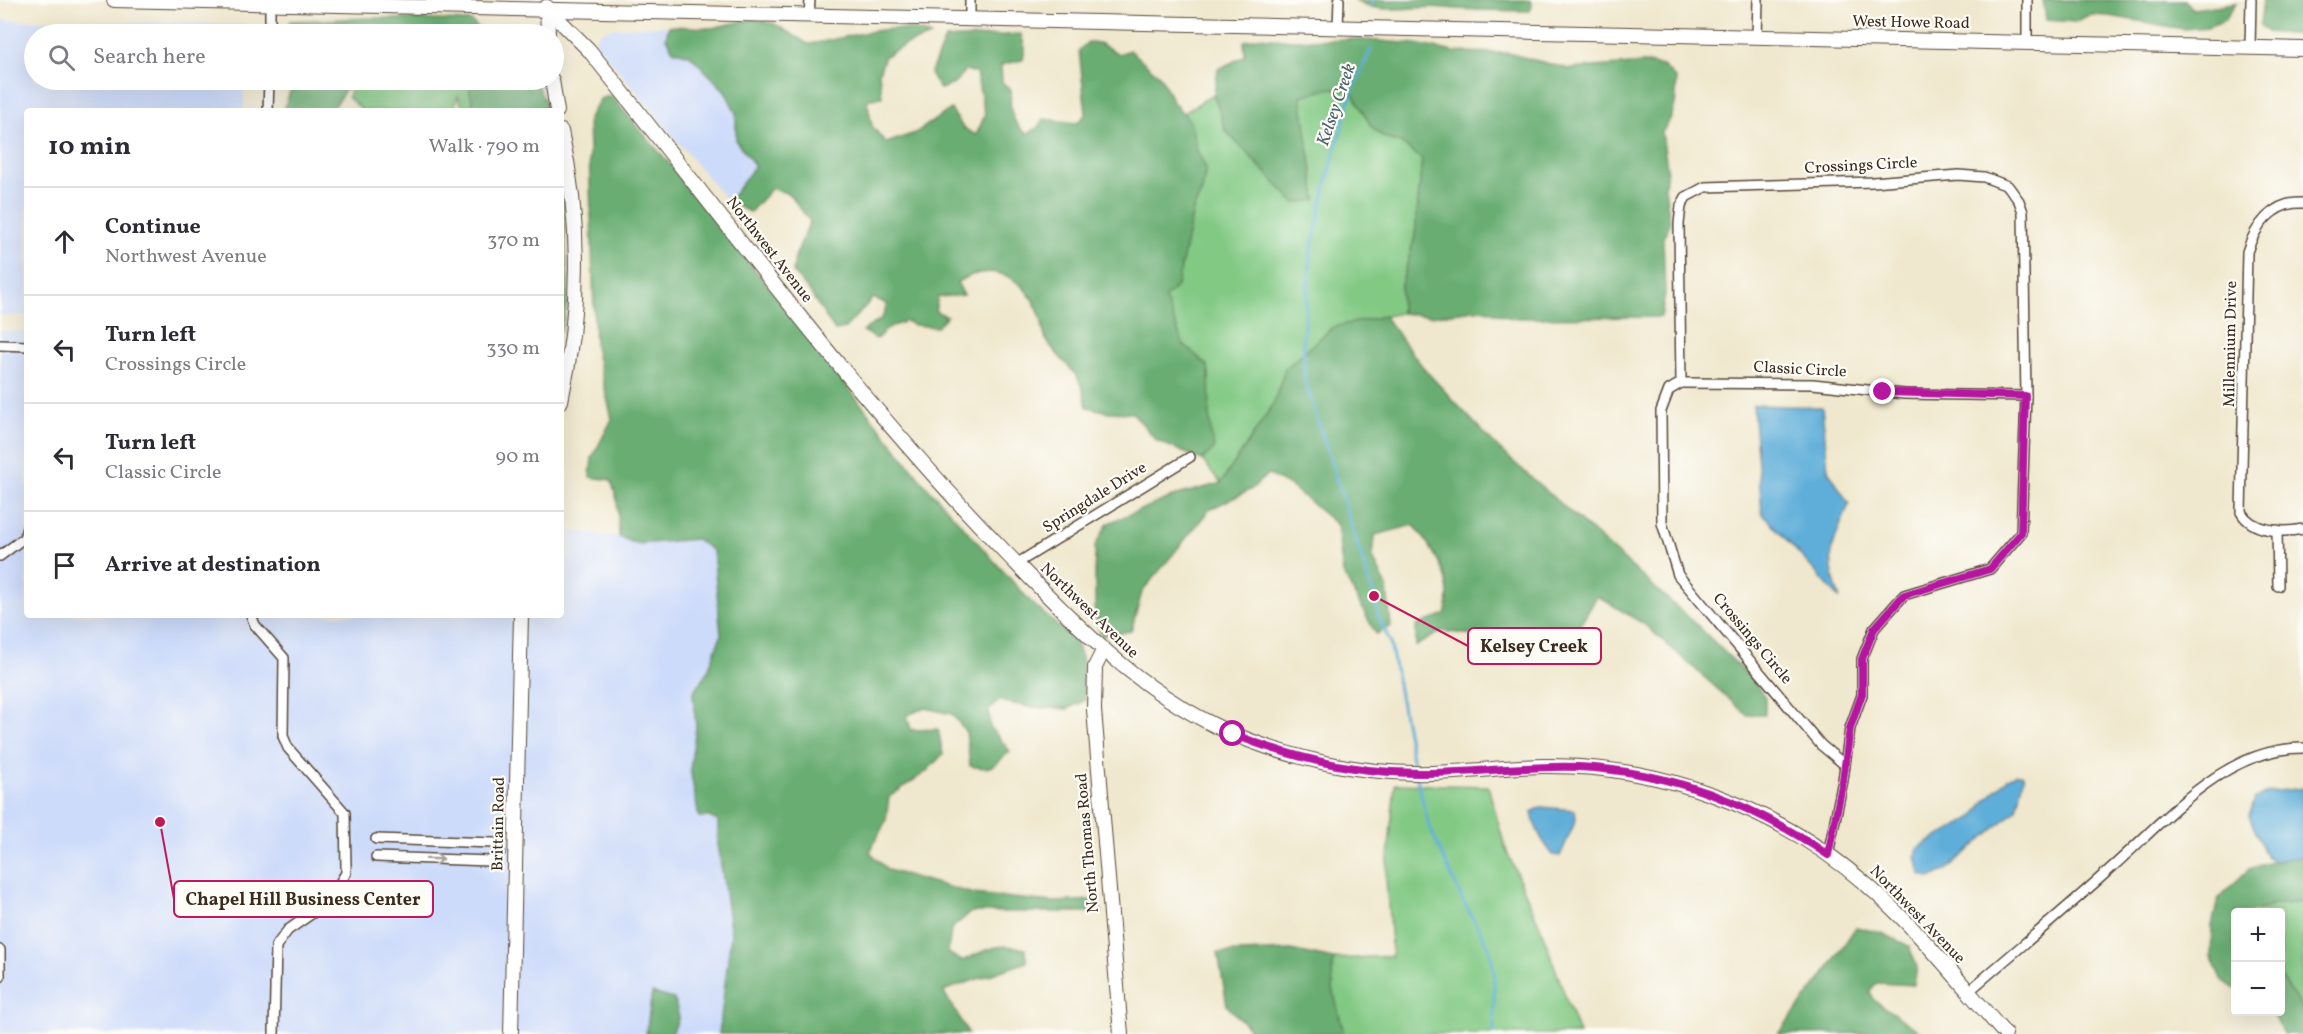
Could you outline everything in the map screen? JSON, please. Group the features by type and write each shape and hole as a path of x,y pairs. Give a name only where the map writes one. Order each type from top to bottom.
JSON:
{"street":[{"name":"West Howe Road","path":"114,0 270,3 545,3 809,15 2303,49"},
{"path":"809,15 810,0"},
{"path":"970,0 970,18"},
{"path":"1338,27 1339,0"},
{"path":"1757,37 1758,0"},
{"path":"2027,0 2027,42"},
{"path":"2250,48 2251,0"},
{"path":"270,3 270,24"},
{"path":"545,3 547,24"},
{"name":"Northwest Avenue","path":"545,3 589,50 909,450 1016,564 1103,651 1169,700 1220,728 1254,743 1323,762 1357,768 1419,773 1548,766 1606,769 1640,774 1729,800 1768,819 1828,855 1892,908 2005,1034"},
{"path":"268,108 269,90"},
{"path":"554,90 557,108"},
{"path":"564,146 573,191 577,286 571,346 564,384"},
{"name":"Crossings Circle","path":"1828,855 1845,765 1850,728 1862,694 1862,659 1874,629 1904,595 1990,569 2021,533 2025,396 2023,212 2019,201 2008,186 1984,177 1958,175 1873,182 1719,186 1693,192 1681,206 1679,224 1681,383 1669,390 1661,411 1662,523 1678,575 1821,745 1845,765"},
{"name":"Millennium Drive","path":"2277,530 2251,524 2241,512 2247,252 2253,234 2275,210 2293,203 2303,203"},
{"path":"0,345 24,346"},
{"name":"Classic Circle","path":"1681,383 1813,384 1904,394 2025,396"},
{"name":"Springdale Drive","path":"1016,564 1190,457"},
{"path":"2278,586 2277,530 2303,529"},
{"path":"0,556 24,538"},
{"path":"252,618 255,625 284,658 284,736 288,748 342,808 347,820 346,873 320,906 280,938 276,946 274,1034"},
{"name":"Brittain Road","path":"511,1034 521,618"},
{"name":"North Thomas Road","path":"1103,651 1095,667 1094,701 1121,1034"},
{"path":"1968,992 2111,869 2190,795 2242,761 2279,747 2303,747"},
{"path":"376,839 494,843 500,852"},
{"path":"376,857 490,861 500,852 515,852"},
{"path":"0,950 0,977"}],"shaded area":[{"path":"0,20 196,24 24,24 24,90 244,90 244,108 24,108 24,315 0,316"},
{"path":"669,26 666,38 673,50 690,55 725,91 736,113 736,141 756,166 728,202 594,41 602,31 615,28"},
{"path":"0,331 24,332 24,618 564,618 564,530 619,537 637,544 696,539 713,551 721,635 708,671 693,693 696,727 690,769 699,817 718,821 718,844 731,934 719,1034 672,1034 679,1017 652,993 646,1034 0,1034"}],"green space":[{"path":"1355,0 1530,0 1532,6 1530,11 1435,7 1388,9 1365,5"},
{"path":"2043,0 2185,0 2193,9 2236,3 2225,20 2208,27 2183,29 2110,16 2089,15 2075,22 2046,20"},
{"path":"2263,0 2303,0 2303,35 2267,32 2260,25"},
{"path":"375,18 471,21 474,24 289,24 290,21"},
{"path":"752,19 775,24 808,44 886,29 916,31 931,36 905,45 885,56 879,73 882,97 867,100 872,126 886,143 915,133 951,109 963,128 976,135 985,115 976,73 965,70 954,84 940,89 930,74 945,39 1021,34 1025,48 1023,60 1001,65 1002,82 1011,90 1010,104 1014,120 1027,134 1037,128 1043,119 1077,123 1086,114 1079,50 1088,42 1099,43 1119,54 1130,50 1161,77 1173,102 1190,121 1197,151 1206,168 1202,190 1193,210 1177,286 1165,298 1183,344 1208,366 1210,427 1214,448 1202,460 1157,441 1133,413 1109,412 1087,407 1077,376 1045,338 1040,315 1034,302 1017,282 1007,276 983,273 957,282 964,295 938,297 935,311 947,316 937,327 914,325 905,321 886,329 877,339 863,331 882,318 887,304 873,298 845,328 835,331 809,291 793,272 795,257 810,221 789,194 772,188 750,212 728,202 755,166 736,141 736,113 725,91 690,55 673,50 666,38 669,26 712,28"},
{"path":"1260,37 1293,40 1355,39 1417,44 1454,52 1508,53 1569,69 1644,63 1663,66 1676,79 1676,87 1672,113 1662,132 1667,168 1665,187 1670,224 1663,238 1665,295 1661,317 1512,318 1482,309 1431,316 1401,313 1401,286 1415,236 1422,159 1402,144 1383,137 1371,126 1352,92 1332,88 1301,96 1316,200 1295,203 1226,131 1214,94 1218,69 1245,56 1244,41"},
{"path":"1332,88 1352,92 1371,126 1383,137 1402,144 1422,159 1415,236 1401,286 1401,313 1333,327 1285,369 1273,405 1221,483 1202,460 1213,447 1209,427 1208,366 1183,344 1164,298 1177,285 1193,210 1202,190 1206,168 1197,151 1190,121 1183,113 1214,94 1225,130 1295,203 1316,199 1301,96"},
{"path":"290,90 345,90 334,108 284,108"},
{"path":"350,90 470,90 473,108 463,108 458,96 454,108 360,108 348,97"},
{"path":"470,90 540,90 548,108 473,108"},
{"path":"610,95 687,184 922,481 1032,603 1074,640 1082,658 1085,700 1068,709 1030,707 999,701 989,710 990,727 1010,751 993,766 984,768 970,766 966,732 952,714 925,708 907,715 911,730 938,729 943,754 926,772 889,797 886,820 870,852 888,870 974,894 1052,902 1096,900 1102,912 971,912 951,929 948,953 962,961 993,948 1008,946 1026,949 1027,962 943,991 969,1034 719,1034 731,934 718,844 718,821 709,817 699,817 690,769 696,727 693,693 708,671 721,635 713,551 696,539 637,544 619,537 617,500 611,480 590,477 592,458 612,419 595,347 588,119 600,99"},
{"path":"564,218 568,281 564,318"},
{"path":"1384,316 1426,371 1498,448 1697,625 1751,678 1765,697 1765,715 1747,715 1644,624 1597,596 1579,628 1576,644 1541,641 1527,647 1493,649 1480,636 1442,631 1416,646 1416,626 1445,614 1448,590 1441,567 1429,545 1414,525 1375,535 1373,557 1387,588 1391,626 1376,634 1343,573 1337,525 1293,488 1268,474 1250,490 1210,509 1142,592 1131,631 1101,636 1095,615 1095,546 1108,523 1177,495 1221,483 1273,405 1285,369 1333,327"},
{"path":"1395,784 1488,786 1505,847 1540,926 1579,1034 1344,1034 1333,987 1334,959 1392,956 1386,879"},
{"path":"2303,856 2303,902 2271,905 2265,908 2231,908 2231,986 2221,979 2211,956 2212,926 2218,899 2249,869 2274,861"},
{"path":"2303,902 2303,1010 2285,983 2285,908 2265,908 2271,905"},
{"path":"1856,927 1882,933 1909,946 1917,967 1914,985 1876,983 1870,991 1874,1000 1922,1033 1778,1034 1821,979"},
{"path":"1291,950 1334,959 1333,987 1344,1034 1251,1034 1249,1028 1227,1006 1218,953"},
{"path":"2285,983 2303,1010 2303,1034 2283,1034 2275,1017 2285,1016"},
{"path":"652,993 674,999 679,1017 672,1034 646,1034"}],"water":[{"path":"1753,405 1822,407 1828,470 1849,504 1834,541 1831,561 1840,599 1762,513"},
{"path":"2022,774 2024,778 2017,809 1945,871 1930,878 1920,874 1916,857 1918,848 1974,817 1984,802 2008,778"},
{"path":"2303,788 2303,856 2274,861 2267,858 2249,816 2255,799 2269,792"},
{"path":"1541,807 1575,810 1576,820 1560,856 1553,855 1535,824 1532,812"}],"waterway":[{"name":"Kelsey Creek","path":"1371,5 1373,0"},
{"name":"Kelsey Creek","path":"1371,49 1352,92 1328,177 1311,252 1303,338 1305,381 1374,596 1378,616 1390,642 1414,769"},
{"name":"Kelsey Creek","path":"1417,778 1429,826 1463,901 1489,947 1494,971 1494,1034"}],"place":[{"name":"Kelsey Creek","path":"1374,596"},
{"name":"Chapel Hill Business Center","path":"160,822"}],"route":[{"path":"1233,734 1289,754 1323,762 1383,771 1440,773 1548,766 1606,769 1640,774 1692,787 1729,800 1794,833 1828,855 1843,780 1850,728 1862,694 1862,659 1874,629 1904,595 1990,569 2021,533 2025,396 1883,392"}]}
